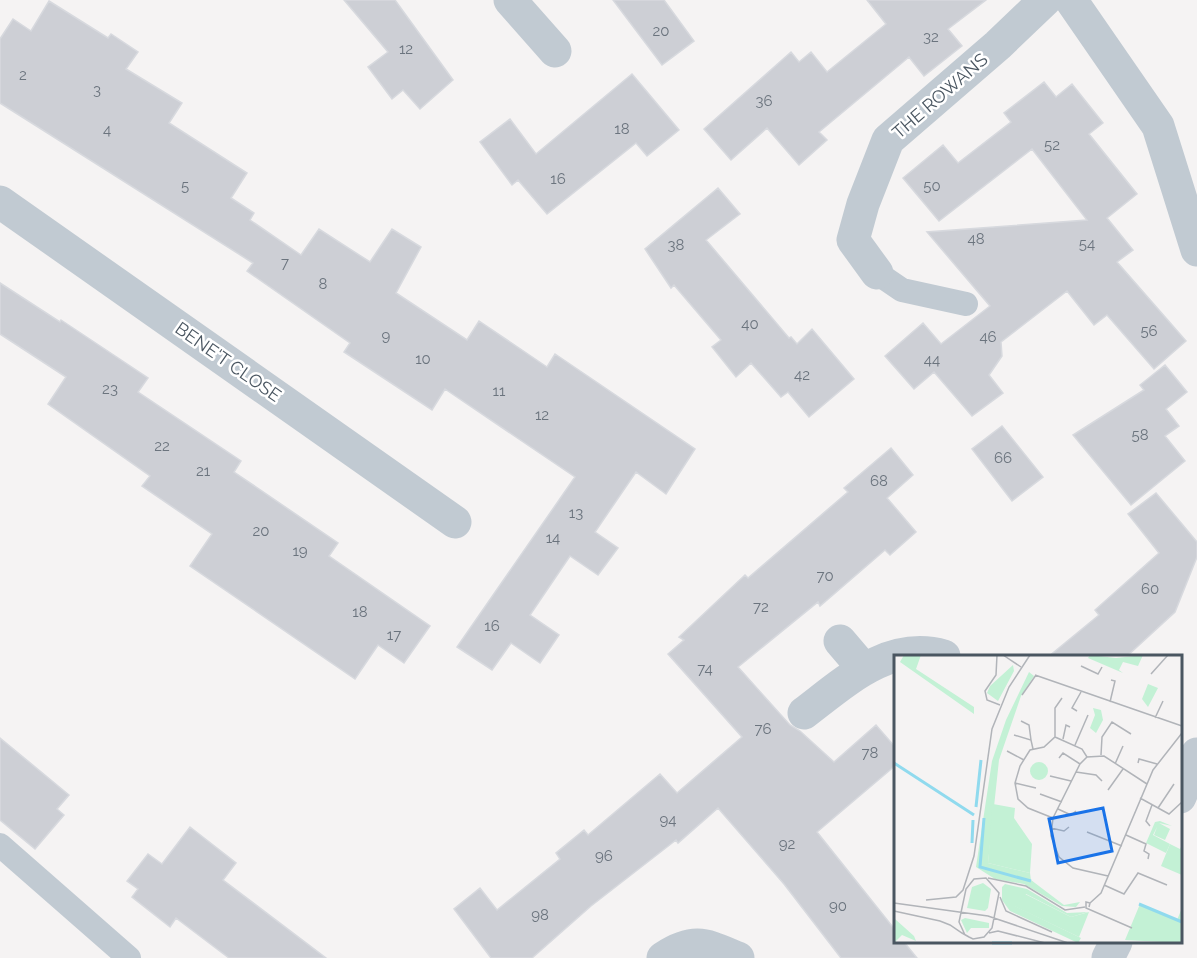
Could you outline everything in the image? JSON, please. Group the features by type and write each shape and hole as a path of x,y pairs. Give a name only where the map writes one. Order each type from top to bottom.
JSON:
{"street":[{"path":"510,0 555,51"},
{"name":"THE ROWANS","path":"877,273 853,240 863,204 888,140 998,45 1045,0"},
{"path":"1071,0 1158,126 1197,250"},
{"name":"BENE'T CLOSE","path":"0,202 454,522"},
{"path":"840,641 863,668"},
{"path":"904,655 914,652 932,655"},
{"path":"804,713 863,668 894,658"},
{"path":"1182,790 1191,760"},
{"path":"1109,958 1116,943"},
{"path":"663,958 678,948 703,944 738,958"}],"lane":[{"path":"877,273 902,290 966,304"},
{"path":"0,845 129,958"}],"building":[{"path":"344,0 395,0 453,80 420,109 403,90 392,99 368,67 388,52"},
{"path":"613,0 664,0 694,41 662,65"},
{"path":"867,0 986,0 948,29 962,46 924,76 909,57 819,132 827,140 799,165 767,128 731,160 704,129 791,52 799,62 811,52 827,72 886,24"},
{"path":"49,1 108,38 111,34 138,52 126,69 182,103 169,123 247,173 231,198 254,213 250,220 301,255 319,229 370,262 392,229 421,247 396,293 467,340 479,321 547,367 555,354 695,449 666,494 636,472 595,532 618,548 598,575 570,556 530,615 559,635 540,663 511,643 492,670 457,647 575,477 445,389 432,410 344,352 350,343 247,271 253,263 0,103 0,39 13,19 31,31"},
{"path":"632,74 679,130 647,156 636,143 547,214 518,180 512,185 480,142 510,119 536,154"},
{"path":"1044,82 1056,97 1072,84 1103,123 1089,134 1137,194 1107,218 1133,250 1117,262 1186,341 1154,369 1107,315 1094,325 1067,291 1001,342 1002,356 989,375 1003,393 972,416 934,372 914,389 885,356 923,323 941,344 990,306 927,232 1087,220 1032,149 939,221 903,178 943,145 958,163 1011,122 1004,113"},
{"path":"718,188 740,214 706,240 789,338 791,337 797,344 812,329 854,379 809,417 788,392 781,397 751,363 736,377 712,347 721,340 674,285 671,288 645,249"},
{"path":"0,283 60,322 61,320 148,378 138,392 241,461 234,472 338,543 329,556 430,626 404,663 378,645 355,679 190,566 212,534 142,486 150,476 48,404 66,377 0,334"},
{"path":"1165,365 1187,392 1166,409 1179,426 1165,436 1185,461 1131,505 1073,435 1144,390 1140,385"},
{"path":"1002,426 1043,477 1012,501 972,449"},
{"path":"891,448 913,475 887,498 916,532 890,555 885,550 820,606 818,602 738,667 790,725 800,731 834,762 876,725 894,746 894,767 817,832 894,928 894,943 905,943 917,958 841,958 784,884 718,808 678,843 676,840 591,906 532,958 491,958 454,909 480,888 497,910 560,859 556,853 584,830 588,835 660,774 677,793 742,737 668,654 684,640 679,637 745,575 748,578 848,492 844,488"},
{"path":"1156,493 1197,542 1197,557 1175,612 1128,655 1050,655 1099,615 1095,610 1159,553 1128,514"},
{"path":"0,738 69,795 57,809 64,815 35,849 0,820"},
{"path":"190,827 236,863 223,880 326,958 229,958 176,918 170,927 132,897 138,889 127,881 148,854 162,864"}]}
